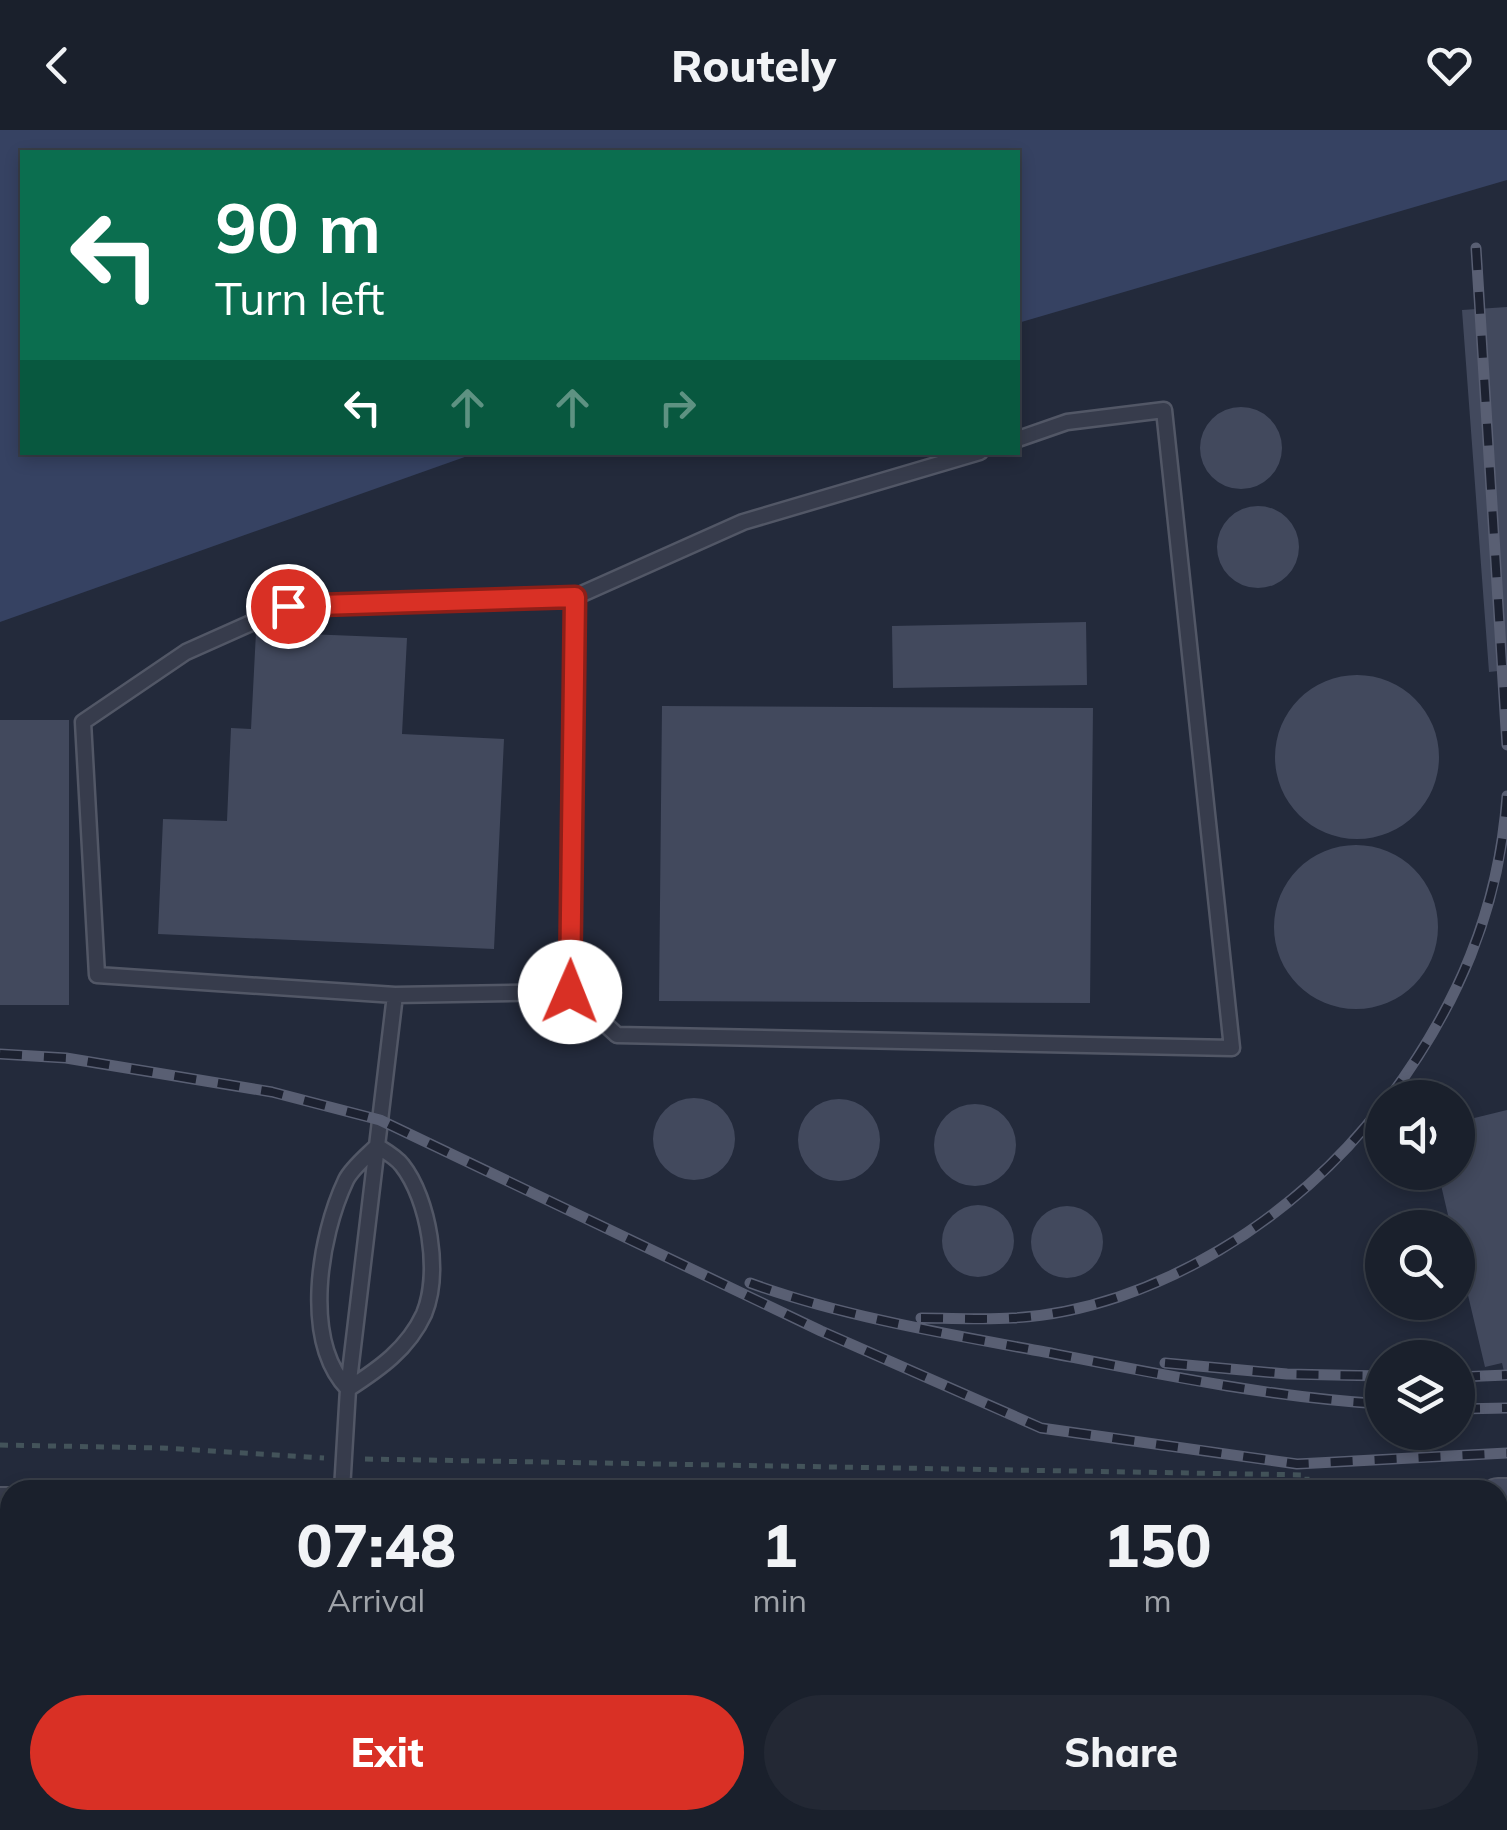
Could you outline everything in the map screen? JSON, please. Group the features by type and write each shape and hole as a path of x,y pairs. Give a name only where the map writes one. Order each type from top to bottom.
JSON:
{"lane":[{"path":"970,455 742,522 575,597 288,606 186,652 83,722 98,975 395,995 570,992 617,1035 1232,1048 1164,410 1068,422 1020,438"},
{"path":"570,992 575,597"},
{"path":"342,1480 348,1388 395,995"},
{"path":"348,1388 392,1360 424,1313 432,1275 428,1233 416,1194 401,1164 377,1146"},
{"path":"348,1388 330,1370 318,1324 323,1274 347,1177 377,1146"}],"path":[{"path":"0,1445 162,1448 342,1458 1307,1476 1307,1480"}],"water":[{"path":"0,130 1507,130 1507,180 1020,322 1020,150 20,150 20,455 470,455 0,622"}],"building":[{"path":"1507,307 1507,670 1489,672 1462,310"},
{"path":"1241,407 1257,410 1270,419 1279,432 1279,464 1270,477 1257,486 1241,489 1225,486 1212,477 1203,464 1200,448 1203,432 1212,419 1225,410"},
{"path":"1258,506 1274,509 1287,518 1296,531 1296,563 1287,576 1274,585 1258,588 1242,585 1229,576 1220,563 1217,547 1220,531 1229,518 1242,509"},
{"path":"1086,622 1087,685 893,688 892,626"},
{"path":"256,632 407,638 402,734 504,739 494,949 158,934 163,819 227,821 231,728 251,729"},
{"path":"1357,675 1388,682 1415,699 1432,726 1439,757 1432,788 1415,815 1388,832 1357,839 1326,832 1299,815 1282,788 1275,757 1282,726 1299,699 1326,682"},
{"path":"662,706 1093,708 1090,1003 659,1001"},
{"path":"0,720 69,720 69,1005 0,1005"},
{"path":"1356,845 1387,852 1414,869 1431,896 1438,927 1431,958 1414,985 1387,1002 1356,1009 1325,1002 1298,985 1281,958 1274,927 1281,896 1298,869 1325,852"},
{"path":"694,1098 710,1101 723,1110 732,1123 732,1155 723,1168 710,1177 694,1180 678,1177 665,1168 656,1155 653,1139 656,1123 665,1110 678,1101"},
{"path":"839,1099 855,1102 868,1111 877,1124 877,1156 868,1169 855,1178 839,1181 823,1178 810,1169 801,1156 798,1140 801,1124 810,1111 823,1102"},
{"path":"975,1104 991,1107 1004,1116 1013,1129 1013,1161 1004,1174 991,1183 975,1186 959,1183 946,1174 937,1161 934,1145 937,1129 946,1116 959,1107"},
{"path":"1507,1110 1507,1380 1502,1363 1485,1367 1474,1320 1475,1210 1447,1210 1442,1190 1475,1190 1475,1118"},
{"path":"978,1205 1003,1216 1014,1241 1003,1266 978,1277 953,1266 942,1241 953,1216"},
{"path":"1067,1206 1092,1217 1103,1242 1092,1267 1067,1278 1042,1267 1031,1242 1042,1217"}],"railway":[{"path":"1476,248 1507,745"},
{"path":"1402,1080 1435,1028 1470,956 1495,878 1507,796"},
{"path":"0,1054 66,1058 272,1092 380,1120 821,1331 1041,1428 1297,1464 1507,1453"},
{"path":"921,1318 1002,1319 1066,1311 1118,1297 1170,1276 1266,1219 1309,1184 1365,1126"},
{"path":"750,1283 859,1315 971,1338 1213,1384 1365,1402"},
{"path":"1165,1363 1287,1374 1365,1376"},
{"path":"1475,1376 1507,1375"},
{"path":"1475,1409 1507,1408"}],"route":[{"path":"288,606 575,597 570,992"}]}
